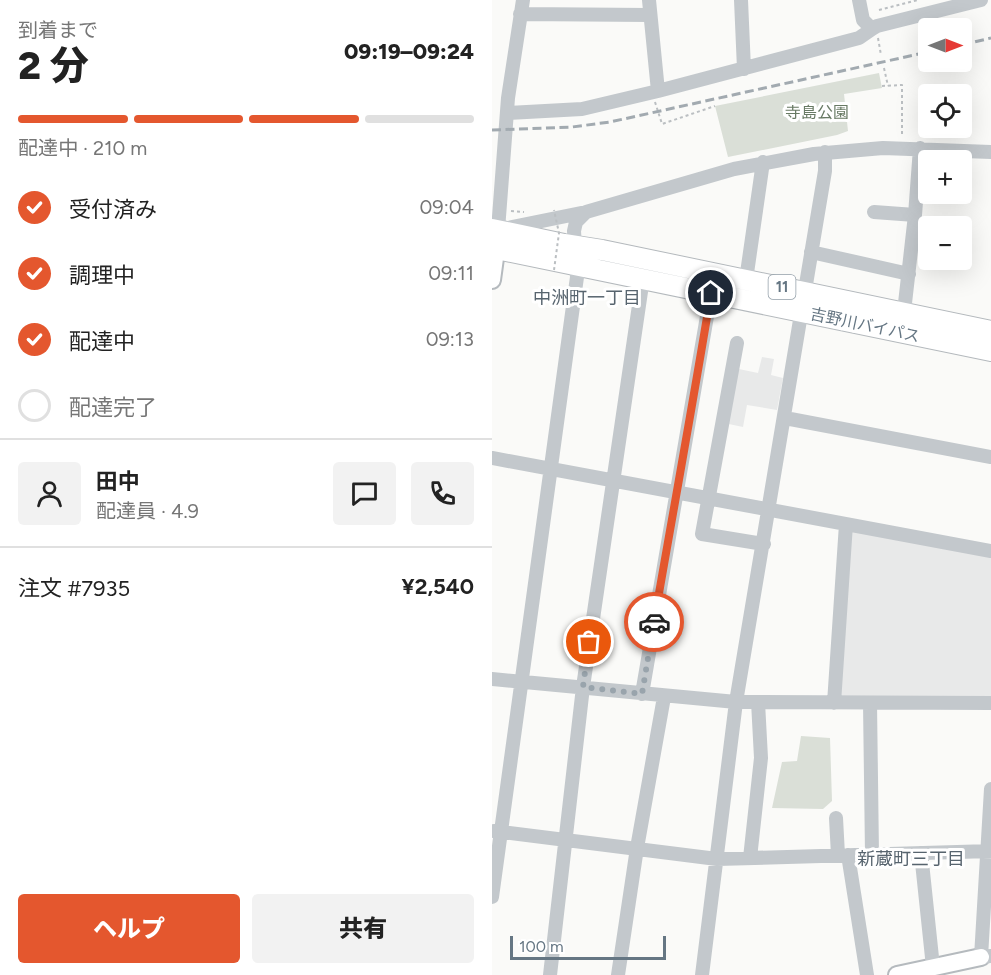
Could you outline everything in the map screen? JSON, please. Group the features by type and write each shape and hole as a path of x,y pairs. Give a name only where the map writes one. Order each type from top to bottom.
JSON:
{"highway":[{"name":"吉野川バイパス","path":"495,239 575,255 747,280 802,302 991,351"},
{"name":"吉野川バイパス","path":"575,255 643,278 711,293 904,312 991,331"}],"main road":[{"path":"492,280 495,239"},
{"path":"897,975 986,957"}],"street":[{"path":"649,0 658,91"},
{"path":"741,0 744,69"},
{"path":"860,0 863,20 875,35"},
{"path":"875,35 877,26 981,0"},
{"path":"649,15 522,7 508,98 495,239 697,179 763,162 825,152 902,148 991,152"},
{"path":"508,113 582,109 875,35"},
{"path":"904,312 920,148"},
{"path":"702,975 736,702 825,171 825,152"},
{"path":"747,280 763,162"},
{"path":"492,897 496,832 521,682 577,277 576,222 586,212"},
{"path":"874,212 915,214"},
{"path":"811,252 909,274"},
{"path":"550,975 583,687 643,278"},
{"path":"642,694 675,494 696,392 711,293"},
{"path":"737,343 702,534 764,544"},
{"path":"784,418 991,457"},
{"path":"492,458 675,494 991,551"},
{"path":"834,704 846,524"},
{"path":"492,679 736,702 991,703"},
{"path":"618,975 637,848 664,697"},
{"path":"750,858 760,758 758,702"},
{"path":"870,703 872,854"},
{"path":"986,957 991,789"},
{"path":"836,818 867,975"},
{"path":"496,832 717,858 989,851"},
{"path":"921,853 933,967"}],"path":[{"path":"879,10 918,0"},
{"path":"875,35 881,56"},
{"path":"884,68 888,86"},
{"path":"882,86 902,85 902,148"},
{"path":"658,91 654,99 662,123 715,106"},
{"path":"554,210 559,233 554,270"}],"shaded area":[{"path":"762,357 774,359 771,375 783,378 777,410 747,405 743,427 724,423 734,368 758,373"},
{"path":"851,528 991,552 991,703 838,700"}],"green space":[{"name":"寺島公園","path":"879,73 882,88 844,94 848,131 728,157 715,106"},
{"path":"801,736 830,738 832,801 823,809 772,808 782,762 797,761"}],"railway":[{"path":"972,43 991,38"},
{"path":"492,130 572,127 610,122 918,54"}],"way so far":[{"path":"589,642 583,687 642,694 654,622"}],"district":[{"name":"中洲町一丁目","path":"587,298"},
{"name":"新蔵町三丁目","path":"911,859"}],"route":[{"path":"654,622 675,494 696,392 711,293"}]}
